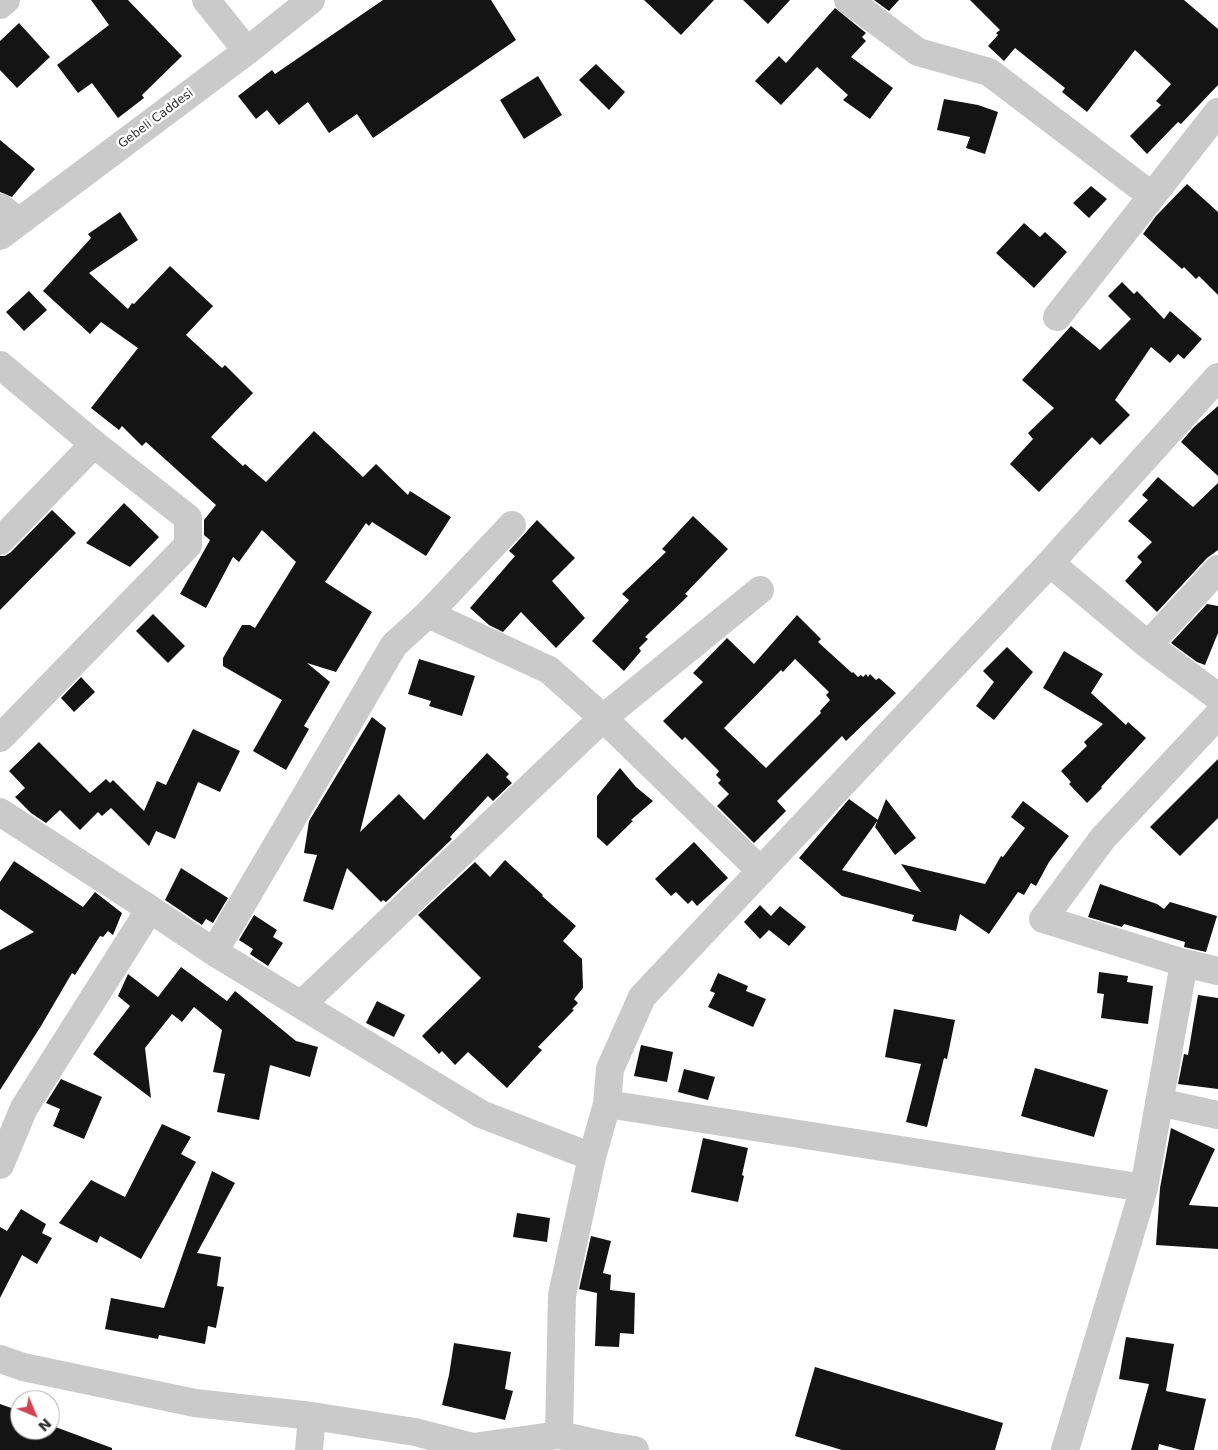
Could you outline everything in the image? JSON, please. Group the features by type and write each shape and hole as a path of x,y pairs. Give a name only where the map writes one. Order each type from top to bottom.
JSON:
{"street":[{"path":"0,5 6,0"},
{"path":"206,0 246,51"},
{"name":"Gebeli Caddesi","path":"6,221 246,51 311,0"},
{"path":"848,0 918,52 989,72 1152,196"},
{"path":"1057,317 1218,112"},
{"path":"0,365 94,444 188,518 188,545 0,738"},
{"path":"558,1435 562,1295 592,1157 607,1104 610,1069 642,997 1050,562 1218,376"},
{"path":"0,541 94,444"},
{"path":"214,952 394,645 428,614 512,525"},
{"path":"1050,562 1148,645 1218,697"},
{"path":"1148,645 1218,569"},
{"path":"302,1004 604,718 760,590"},
{"path":"428,614 549,670 604,718 761,871"},
{"path":"1218,715 1103,838 1043,919 1184,963 1218,971"},
{"path":"0,812 214,952 481,1114 592,1157"},
{"path":"0,1165 24,1108 150,909"},
{"path":"1065,1450 1144,1188 1184,963"},
{"path":"1159,1102 1218,1115"},
{"path":"607,1104 1144,1188"},
{"path":"0,1359 23,1367 194,1403 312,1416 414,1441 473,1447 558,1435 609,1448 635,1450"},
{"path":"309,1450 312,1416"}],"building":[{"path":"91,0 128,0 182,56 142,95 144,98 118,118 92,83 78,93 57,65 109,25"},
{"path":"383,0 491,0 516,40 373,138 357,114 329,133 308,102 279,125 267,110 256,119 238,96 272,70 275,74"},
{"path":"644,0 714,0 681,35"},
{"path":"743,0 790,0 768,24"},
{"path":"874,0 899,0 889,11"},
{"path":"970,0 1184,0 1218,29 1218,85 1181,124 1178,122 1147,154 1130,136 1161,105 1156,101 1171,84 1135,50 1087,112 1062,92 1065,88 1015,48 1004,61 988,46 1000,30"},
{"path":"835,8 866,33 862,37 866,41 851,57 893,88 870,119 843,100 848,95 817,67 781,105 755,81 779,56 786,63"},
{"path":"19,23 50,57 17,88 0,70 0,41"},
{"path":"596,64 625,92 609,110 579,80"},
{"path":"538,76 562,115 524,139 500,100"},
{"path":"944,99 978,105 998,112 985,154 966,148 970,137 937,130"},
{"path":"0,140 35,169 12,197 0,192"},
{"path":"1187,184 1218,212 1218,295 1199,276 1196,279 1184,267 1182,269 1143,234 1156,216"},
{"path":"1091,186 1107,199 1089,218 1073,203"},
{"path":"120,212 138,240 89,273 128,309 170,266 213,306 186,335 222,368 225,365 253,393 211,437 243,466 245,464 266,482 314,431 363,477 376,464 408,495 410,491 451,517 426,556 372,522 369,526 366,523 325,582 372,612 336,672 307,663 330,682 304,726 309,729 286,770 253,751 282,700 223,666 223,658 242,625 250,625 255,628 296,562 262,530 239,562 233,557 206,608 180,594 210,540 204,535 204,520 216,505 146,442 142,446 122,426 119,430 91,408 138,348 101,322 90,334 43,291 91,238 88,234"},
{"path":"1024,223 1040,237 1045,232 1067,252 1034,288 996,253"},
{"path":"1122,282 1134,294 1137,291 1164,319 1170,311 1202,339 1184,359 1178,354 1170,363 1151,347 1115,400 1130,415 1100,445 1092,437 1039,492 1010,464 1033,439 1028,433 1054,408 1022,380 1071,326 1100,350 1131,319 1108,296"},
{"path":"29,291 47,310 24,331 6,312"},
{"path":"1218,406 1218,476 1181,442 1194,427"},
{"path":"1158,477 1193,507 1218,483 1218,550 1207,558 1157,612 1125,581 1142,562 1137,557 1152,542 1128,521 1148,500 1142,495"},
{"path":"124,503 159,537 130,567 86,543"},
{"path":"52,510 76,533 0,610 0,556 5,556 11,552"},
{"path":"693,516 728,549 685,594 688,596 645,637 648,639 639,648 641,651 624,671 592,641 629,600 622,594 666,552 662,549"},
{"path":"537,520 575,558 552,581 585,618 556,648 521,612 503,632 489,625 470,608 515,556 509,551"},
{"path":"1207,604 1218,606 1218,633 1205,665 1197,662 1171,643"},
{"path":"153,614 185,646 168,663 136,631"},
{"path":"797,615 821,639 818,642 852,673 858,677 861,675 863,677 866,674 868,677 870,674 876,680 879,678 896,693 846,741 842,736 777,801 786,811 754,843 717,806 729,794 718,783 721,780 716,775 719,771 685,737 682,740 663,721 703,682 693,673 727,638 754,664","holes":["795,659 829,692 826,695 830,700 820,711 821,713 766,768 724,728 781,670 783,672"]},
{"path":"1007,647 1033,672 994,720 976,706 994,682 983,671"},
{"path":"1064,651 1103,674 1091,693 1126,725 1128,722 1146,738 1087,803 1069,784 1071,782 1061,771 1087,746 1084,742 1103,724 1043,688"},
{"path":"419,659 475,676 462,716 429,706 431,701 408,694"},
{"path":"81,677 95,692 74,712 61,698"},
{"path":"372,717 386,728 360,832 399,794 424,820 487,753 509,774 506,777 512,783 493,801 488,796 450,837 452,839 386,902 383,900 381,902 347,868 333,910 303,901 317,855 304,853 309,821"},
{"path":"193,729 240,751 220,792 198,782 175,839 156,831 149,846 111,808 102,816 98,812 80,830 60,810 46,823 31,813 15,797 25,788 9,771 39,742 90,793 106,779 110,783 113,780 144,811 157,781 166,785"},
{"path":"1218,759 1218,818 1180,856 1150,827"},
{"path":"620,768 636,787 653,801 631,820 633,821 607,846 597,837 597,796"},
{"path":"849,799 878,820 842,870 921,892 901,864 985,884 1001,856 1003,857 1025,828 1011,817 1023,801 1069,836 1049,862 1036,886 1031,883 1024,895 1018,892 989,934 960,914 956,931 912,921 914,915 842,896 799,858"},
{"path":"886,799 916,838 895,855 875,827"},
{"path":"694,842 728,878 697,906 692,900 688,904 676,892 671,896 655,879"},
{"path":"505,860 576,926 563,941 582,959 583,988 574,999 578,1003 572,1009 574,1010 538,1047 542,1050 507,1088 468,1052 455,1065 442,1051 439,1054 422,1036 481,978 418,915 475,862 490,877"},
{"path":"14,861 83,907 95,892 122,913 113,935 108,931 103,937 100,936 75,975 72,973 0,1090 0,950 34,932 0,909 0,882"},
{"path":"181,868 228,898 213,923 206,919 202,925 165,900"},
{"path":"1100,884 1157,904 1164,909 1170,902 1217,916 1206,952 1184,947 1185,942 1124,924 1122,927 1088,917"},
{"path":"760,905 771,916 780,906 806,927 789,946 769,930 760,939 744,922"},
{"path":"254,915 277,930 273,937 283,943 268,966 250,954 253,949 239,940"},
{"path":"181,967 227,1001 235,991 296,1041 318,1047 310,1077 270,1065 259,1120 217,1112 225,1074 213,1072 222,1030 194,1007 182,1022 172,1014 145,1048 151,1098 93,1054 130,1006 118,996 128,974 158,997"},
{"path":"1099,972 1128,976 1127,982 1153,986 1148,1024 1101,1018 1104,994 1097,993"},
{"path":"718,973 748,986 746,991 766,999 753,1027 708,1007 715,993 710,991"},
{"path":"1198,995 1218,998 1218,1089 1178,1084 1184,1054 1188,1055"},
{"path":"377,1001 405,1015 394,1037 366,1023"},
{"path":"894,1009 955,1020 947,1059 944,1058 927,1127 906,1122 921,1064 885,1057"},
{"path":"641,1045 673,1052 667,1082 634,1076"},
{"path":"1035,1068 1108,1090 1094,1137 1021,1116"},
{"path":"684,1069 715,1077 708,1100 678,1092"},
{"path":"61,1079 102,1097 84,1139 53,1126 60,1109 46,1103"},
{"path":"162,1124 191,1137 181,1154 196,1162 141,1259 100,1236 97,1243 59,1223 91,1180 125,1197"},
{"path":"1171,1128 1215,1149 1189,1205 1218,1207 1218,1249 1156,1245 1160,1188"},
{"path":"703,1138 748,1148 738,1202 691,1192"},
{"path":"212,1171 235,1183 197,1253 221,1257 217,1286 224,1287 216,1328 208,1326 205,1344 159,1335 158,1339 105,1329 111,1298 164,1308"},
{"path":"21,1209 46,1224 42,1233 52,1238 37,1264 22,1255 0,1298 0,1227 7,1231"},
{"path":"517,1213 550,1218 547,1242 513,1237"},
{"path":"591,1236 611,1241 603,1273 611,1275 610,1290 635,1293 634,1334 620,1333 619,1347 595,1346 597,1293 579,1289"},
{"path":"1126,1337 1174,1344 1166,1391 1206,1399 1194,1450 1181,1450 1159,1444 1158,1450 1131,1450 1149,1384 1119,1379"},
{"path":"454,1343 511,1352 505,1389 513,1391 505,1420 442,1405"},
{"path":"815,1367 1003,1423 995,1450 842,1450 795,1436"},
{"path":"0,1404 10,1408 10,1440 60,1440 60,1429 112,1448 112,1450 0,1450"}]}
